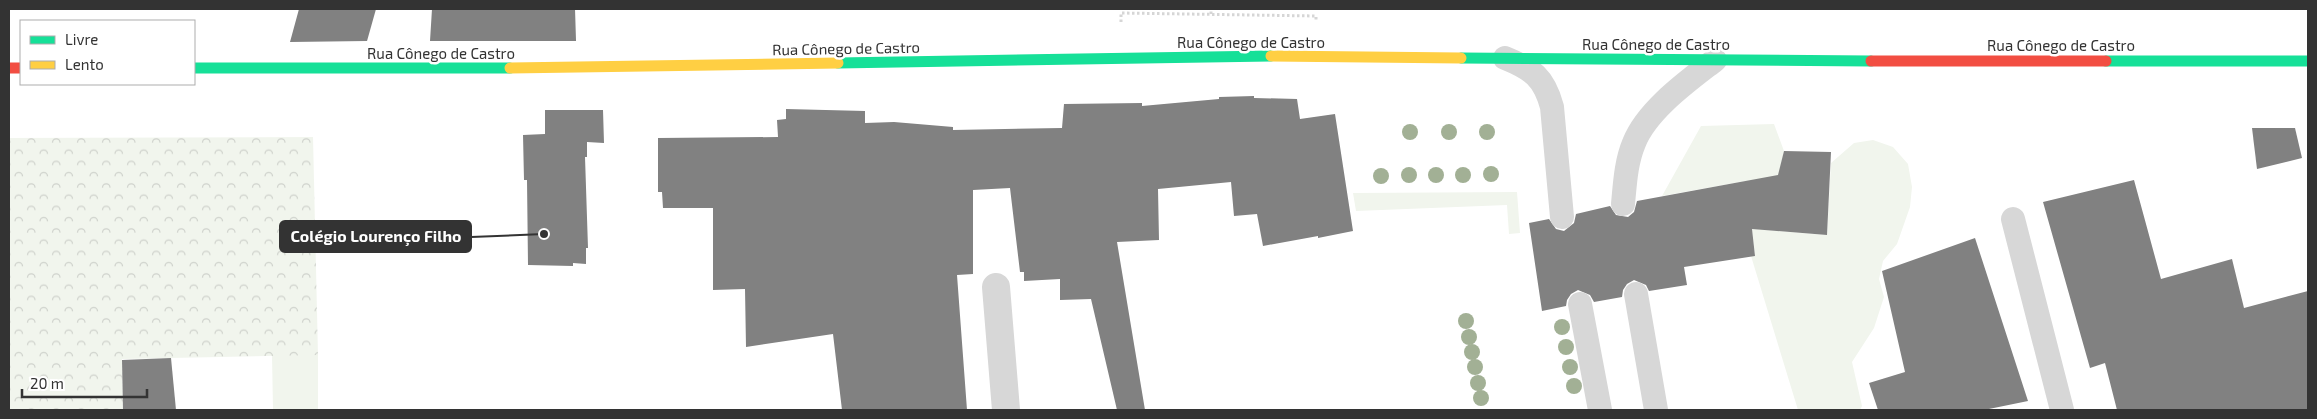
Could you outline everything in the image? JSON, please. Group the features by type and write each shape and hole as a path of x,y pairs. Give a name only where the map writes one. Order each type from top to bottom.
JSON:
{"main road":[{"name":"Rua Cônego de Castro","path":"195,68 528,68 1218,56 1715,60 2308,61"}],"street":[{"path":"996,287 1006,410"}],"lane":[{"path":"1505,58 1524,66 1539,77 1548,92 1552,107 1562,216"},
{"path":"1623,204 1626,168 1634,142 1651,116 1675,91 1715,60"},
{"path":"2013,219 2062,410"},
{"path":"1636,294 1656,410"},
{"path":"1580,304 1600,410"}],"path":[{"path":"1211,9 1211,14"},
{"path":"1120,13 1316,16"}],"green space":[{"path":"1774,124 1784,151 1767,230 1827,235 1831,163 1854,143 1873,140 1893,147 1908,164 1912,187 1910,207 1897,244 1883,261 1879,279 1884,297 1874,328 1852,362 1862,406 1860,410 1798,410 1751,256 1755,255 1746,181 1662,196 1701,126"},
{"path":"313,137 318,355 122,359 123,410 9,410 9,138"},
{"path":"1517,192 1520,233 1509,234 1507,205 1356,211 1353,193"},
{"path":"272,355 318,355 318,410 273,410"}],"building":[{"path":"299,9 376,9 367,41 290,42"},
{"path":"432,9 575,9 576,41 430,41"},
{"path":"1254,96 1254,98 1297,99 1300,119 1335,114 1353,231 1263,246 1257,214 1234,216 1231,182 1158,189 1159,240 1117,242 1145,410 1117,410 1091,299 1060,300 1060,279 1024,281 1024,272 1020,272 1010,188 973,190 973,274 957,275 967,410 842,410 833,334 746,347 745,289 713,290 713,208 663,208 662,192 658,192 658,138 778,137 777,120 786,119 786,109 865,111 865,123 894,122 953,127 953,130 1062,128 1064,104 1142,103 1142,106 1219,99 1219,97"},
{"path":"545,110 603,110 604,143 587,142 587,157 585,157 588,248 586,248 586,264 573,263 573,266 528,265 527,180 524,180 523,135 545,134"},
{"path":"2252,128 2295,128 2302,158 2257,169"},
{"path":"1784,151 1831,152 1827,235 1752,229 1755,256 1684,267 1687,285 1649,291 1646,285 1634,280 1627,284 1623,290 1622,297 1594,302 1590,295 1578,290 1571,294 1566,306 1542,311 1529,223 1549,219 1556,229 1564,231 1574,223 1576,214 1610,206 1616,215 1628,217 1634,212 1637,201 1778,175"},
{"path":"2134,180 2161,279 2232,259 2244,308 2308,291 2308,410 2117,410 2105,363 2090,368 2043,202"},
{"path":"1975,238 2028,401 1984,410 1878,410 1869,383 1905,372 1882,271"},
{"path":"171,358 176,410 123,410 122,360"}],"traffic: fast":[{"path":"838,63 1271,56"},
{"path":"1461,58 1871,61"},
{"path":"2106,61 2308,61"},
{"path":"195,68 510,68"}],"traffic: slow":[{"path":"1271,56 1461,58"},
{"path":"510,68 838,63"}],"traffic: jam":[{"path":"1871,61 2106,61"},
{"path":"9,68 20,68"}],"place":[{"name":"Colégio Lourenço Filho","path":"544,234"}]}
